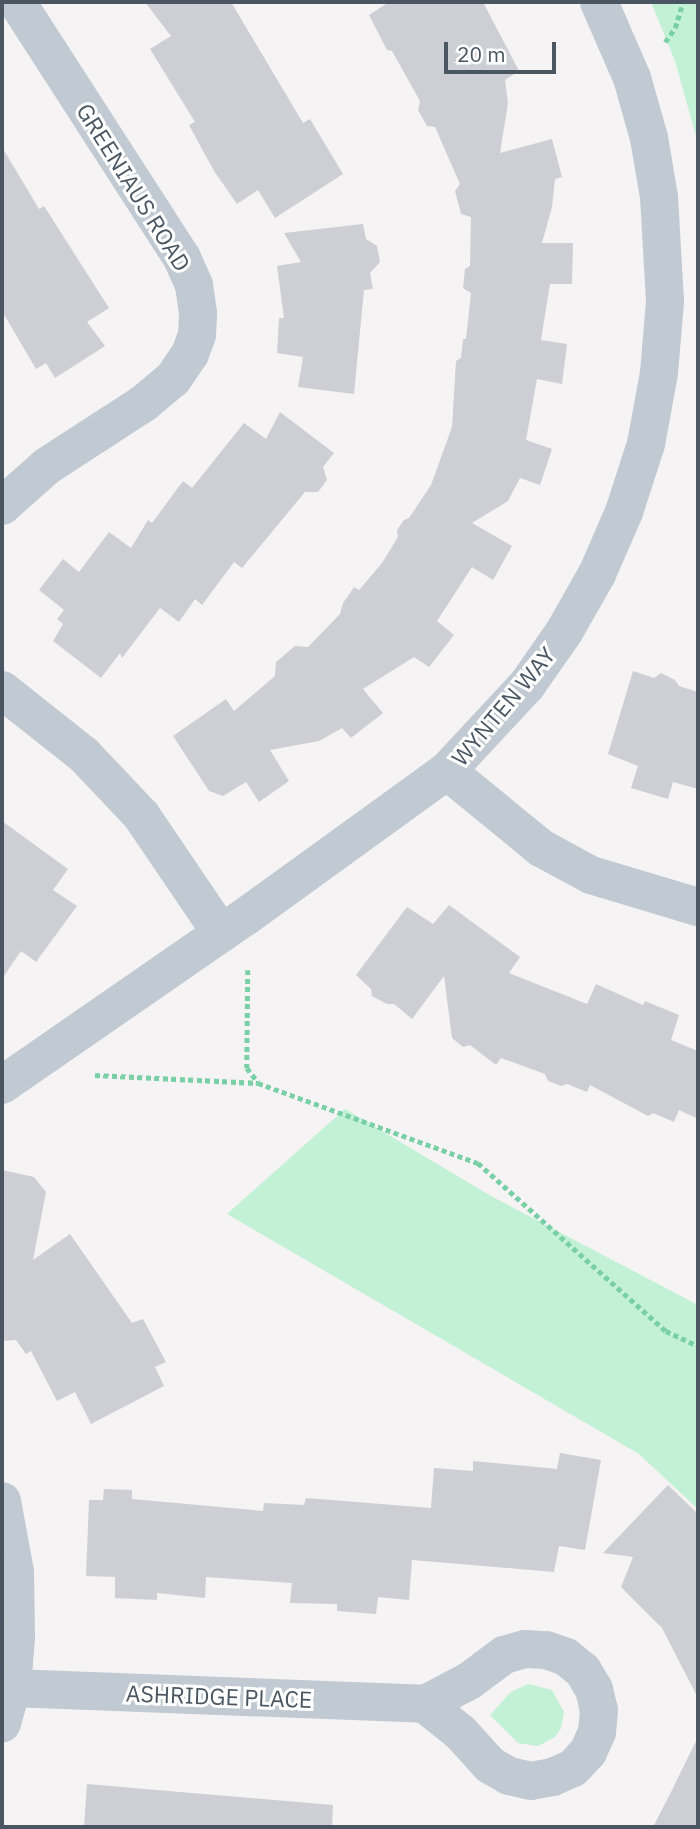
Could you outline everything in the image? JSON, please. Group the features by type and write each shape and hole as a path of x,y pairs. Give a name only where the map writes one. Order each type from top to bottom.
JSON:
{"street":[{"name":"GREENIAUS ROAD","path":"2,506 47,466 144,403 173,379 190,354 197,335 198,313 194,285 183,258 17,2"},
{"name":"WYNTEN WAY","path":"2,1085 447,771 527,685 564,632 597,574 624,512 646,444 659,373 682,300 649,138 632,78 598,2"},
{"path":"2,690 83,755 141,815 221,933"},
{"path":"447,771 541,848 591,875 698,907"},
{"path":"2,1501 15,1572 16,1637 7,1706"},
{"name":"ASHRIDGE PLACE","path":"7,1706 425,1704"}],"path":[{"path":"664,43 676,28 683,2"},
{"path":"248,970 247,1068 258,1083"},
{"path":"95,1075 258,1083 478,1163 666,1331 698,1346"}],"green space":[{"path":"651,2 698,2 698,143 675,61"},
{"path":"345,1109 491,1196 698,1305 698,1509 639,1454 227,1214"},
{"path":"528,1684 552,1690 564,1712 561,1728 555,1737 538,1746 518,1743 490,1715 511,1692"}],"building":[{"path":"145,2 231,2 303,123 310,119 343,174 275,218 258,190 237,204 214,171 189,125 195,122 150,49 171,36"},
{"path":"389,2 483,2 519,71 505,80 508,103 500,153 552,139 562,177 555,179 552,207 542,243 573,243 572,284 550,284 541,340 567,344 562,384 537,379 526,440 552,449 540,485 520,478 508,501 472,523 512,546 493,580 472,567 437,621 454,635 429,667 414,657 363,689 383,713 351,738 342,728 319,741 270,750 289,781 259,802 246,782 223,796 209,791 173,736 226,699 234,711 275,676 276,662 295,646 308,647 340,614 343,603 354,587 359,590 382,563 398,537 397,530 404,520 409,518 431,485 452,427 456,361 461,358 463,339 466,339 471,293 463,288 465,269 470,266 471,217 461,214 455,191 460,184 435,127 427,126 418,110 420,101 392,51 387,50 369,15"},
{"path":"2,147 39,209 44,206 109,308 87,322 105,346 55,378 46,363 36,369 2,311"},
{"path":"363,224 366,239 377,246 380,262 370,273 373,289 364,290 354,394 298,387 303,357 277,353 279,318 284,318 277,266 301,262 284,233"},
{"path":"280,412 334,453 323,467 327,480 318,492 305,492 242,568 234,562 202,605 195,599 179,622 160,608 122,658 120,653 101,678 53,641 63,624 57,619 64,610 39,590 63,559 79,572 109,532 131,548 148,520 152,523 183,481 192,488 244,423 266,439"},
{"path":"633,671 654,678 661,673 675,680 679,686 698,692 698,789 673,782 668,799 631,788 638,766 608,754"},
{"path":"2,821 68,869 53,890 77,906 36,962 21,951 2,979"},
{"path":"449,905 520,957 509,973 587,1004 596,984 643,1005 645,1001 679,1015 671,1040 698,1051 698,1119 679,1110 674,1122 653,1113 648,1116 590,1085 587,1092 567,1084 561,1086 548,1081 545,1074 501,1058 496,1065 470,1045 463,1047 452,1038 444,976 412,1019 394,1004 387,1004 372,996 371,989 356,975 407,907 433,924"},
{"path":"2,1170 34,1177 46,1192 33,1260 70,1234 132,1323 143,1319 166,1362 155,1367 164,1386 91,1424 75,1392 57,1401 31,1351 26,1354 16,1340 2,1341"},
{"path":"560,1453 601,1460 585,1550 559,1546 554,1572 412,1560 409,1600 378,1597 376,1614 337,1611 337,1604 290,1603 292,1583 206,1577 205,1598 157,1593 157,1600 115,1598 115,1577 86,1576 89,1500 103,1500 104,1489 132,1490 132,1499 263,1511 264,1503 304,1505 306,1498 431,1508 434,1468 473,1471 473,1461 557,1469"},
{"path":"668,1485 698,1514 698,1698 662,1628 621,1587 633,1557 603,1553"},
{"path":"698,1737 698,1827 653,1827 670,1794"},
{"path":"87,1784 333,1805 332,1827 84,1827"}]}
